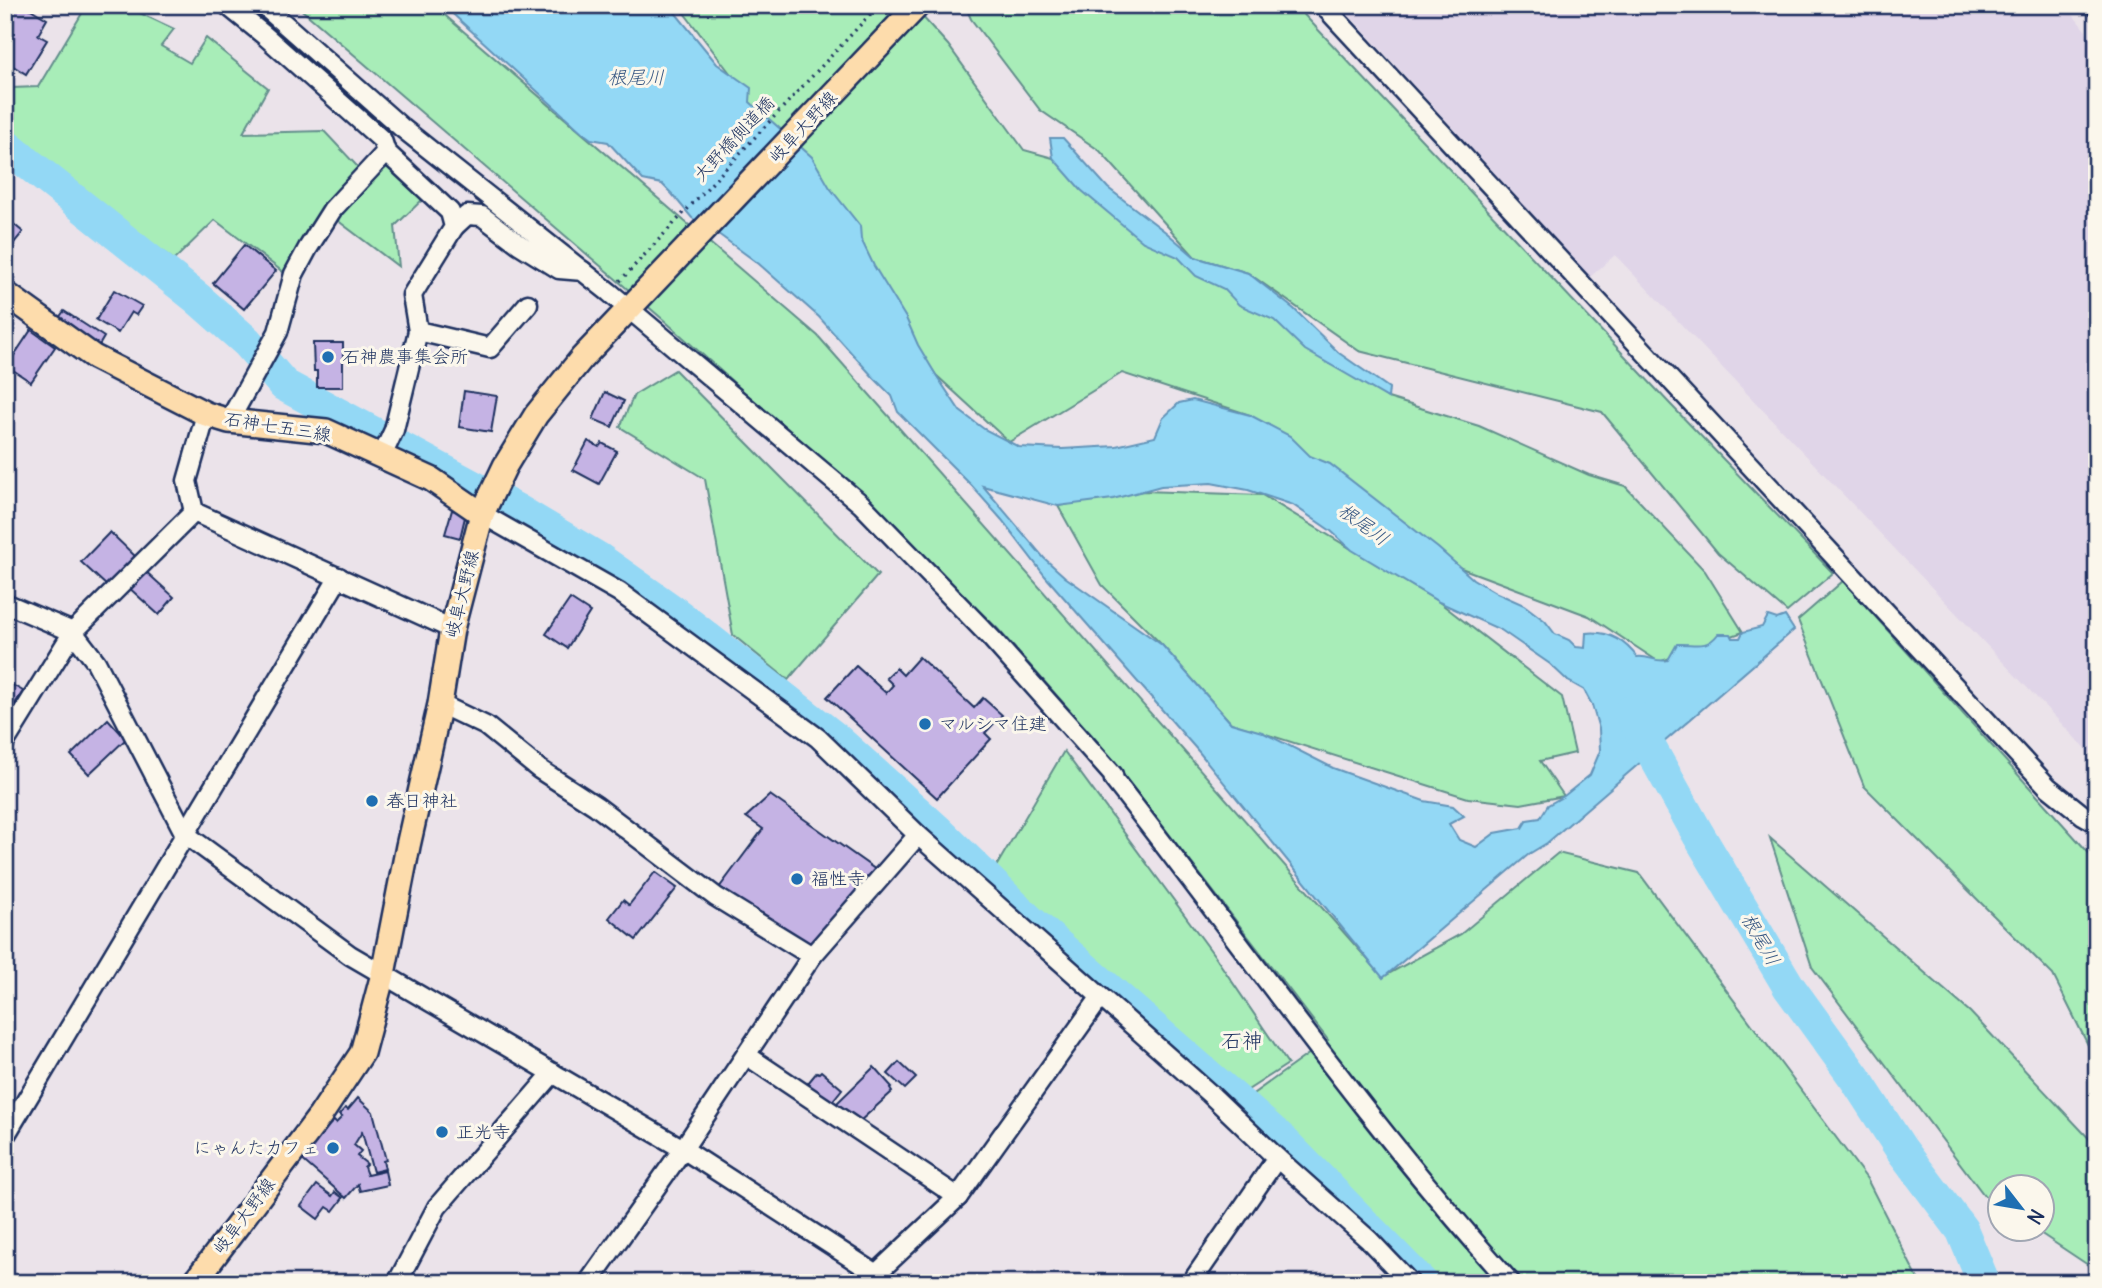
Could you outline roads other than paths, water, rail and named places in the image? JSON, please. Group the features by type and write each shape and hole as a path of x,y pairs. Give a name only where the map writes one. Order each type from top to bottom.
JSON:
{"main road":[{"name":"岐阜大野線","path":"194,1283 320,1116 362,1053 383,974 440,704 452,629 484,510 496,484 536,415 582,358 918,5"},
{"name":"石神七五三線","path":"8,303 94,357 206,414 229,421 326,431 383,452 484,510"}],"street":[{"path":"227,5 382,140 386,152 450,212 454,227"},
{"path":"263,5 401,127 610,292 636,302 861,504 992,639 1113,775 1114,780 1363,1106 1458,1223 1511,1283"},
{"path":"1323,5 2048,788 2097,823"},
{"path":"229,421 278,332 294,274 308,248 332,210 386,152"},
{"path":"383,452 394,430 418,331 412,295 454,227 467,215 482,216 559,269 583,271"},
{"path":"418,331 491,348 528,304"},
{"path":"194,512 187,481 206,414"},
{"path":"484,510 619,592 818,738 918,835 1209,1093 1369,1240 1410,1283"},
{"path":"194,512 452,629"},
{"path":"5,742 73,632 194,512"},
{"path":"5,1136 339,577"},
{"path":"5,603 73,632 96,662 185,834 350,955 683,1149 879,1280 958,1197 1100,998"},
{"path":"440,704 486,726 539,769 596,806 716,897 812,956"},
{"path":"589,1283 683,1149 812,956 918,835"},
{"path":"746,1055 958,1197"},
{"path":"397,1283 437,1208 554,1073"},
{"path":"1191,1283 1277,1158"}],"water":[{"path":"443,5 669,5 717,64 751,88 750,102 812,157 830,188 860,226 861,239 874,266 906,318 918,345 960,411 984,429 1019,447 1062,449 1116,446 1155,437 1163,418 1179,403 1193,400 1250,415 1290,436 1310,456 1330,464 1438,548 1473,579 1524,605 1545,621 1555,634 1569,640 1576,647 1585,648 1586,633 1601,633 1621,641 1637,657 1664,661 1668,660 1677,644 1704,644 1718,634 1731,634 1733,638 1740,638 1743,632 1762,627 1768,616 1777,619 1785,616 1794,630 1547,843 1529,854 1383,978 1199,752 1045,576 1002,520 898,412 892,396 819,317 759,264 692,218 662,184 643,180 608,142 591,139","holes":["1211,483 1248,490 1293,505 1331,531 1352,550 1439,602 1501,630 1584,690 1599,729 1600,751 1590,775 1548,805 1540,818 1527,820 1522,828 1495,833 1476,847 1459,840 1449,824 1464,816 1453,806 1424,801 1333,768 1262,732 1231,723 1162,645 1065,577 1044,558 983,486 1058,506 1113,499 1161,486"]},
{"path":"1050,138 1063,138 1108,188 1195,257 1248,273 1294,309 1339,353 1389,388 1388,398 1305,350 1274,320 1239,305 1224,289 1196,276 1178,257 1143,242 1081,190 1053,158"}],"waterway":[{"path":"5,145 197,298 247,342 284,385 515,509 599,559 674,612 836,739 938,831 1030,921 1281,1139 1422,1283"},
{"name":"根尾川","path":"1630,712 1698,834 1789,987 1855,1078 1901,1149 1962,1230 1984,1283"}],"place":[{"name":"石神農事集会所","path":"328,357"},
{"name":"マルシマ住建","path":"925,724"},
{"name":"春日神社","path":"372,801"},
{"name":"福性寺","path":"797,879"},
{"name":"正光寺","path":"442,1132"},
{"name":"にゃんたカフェ","path":"333,1148"}],"district":[{"name":"石神","path":"1242,1041"}]}
